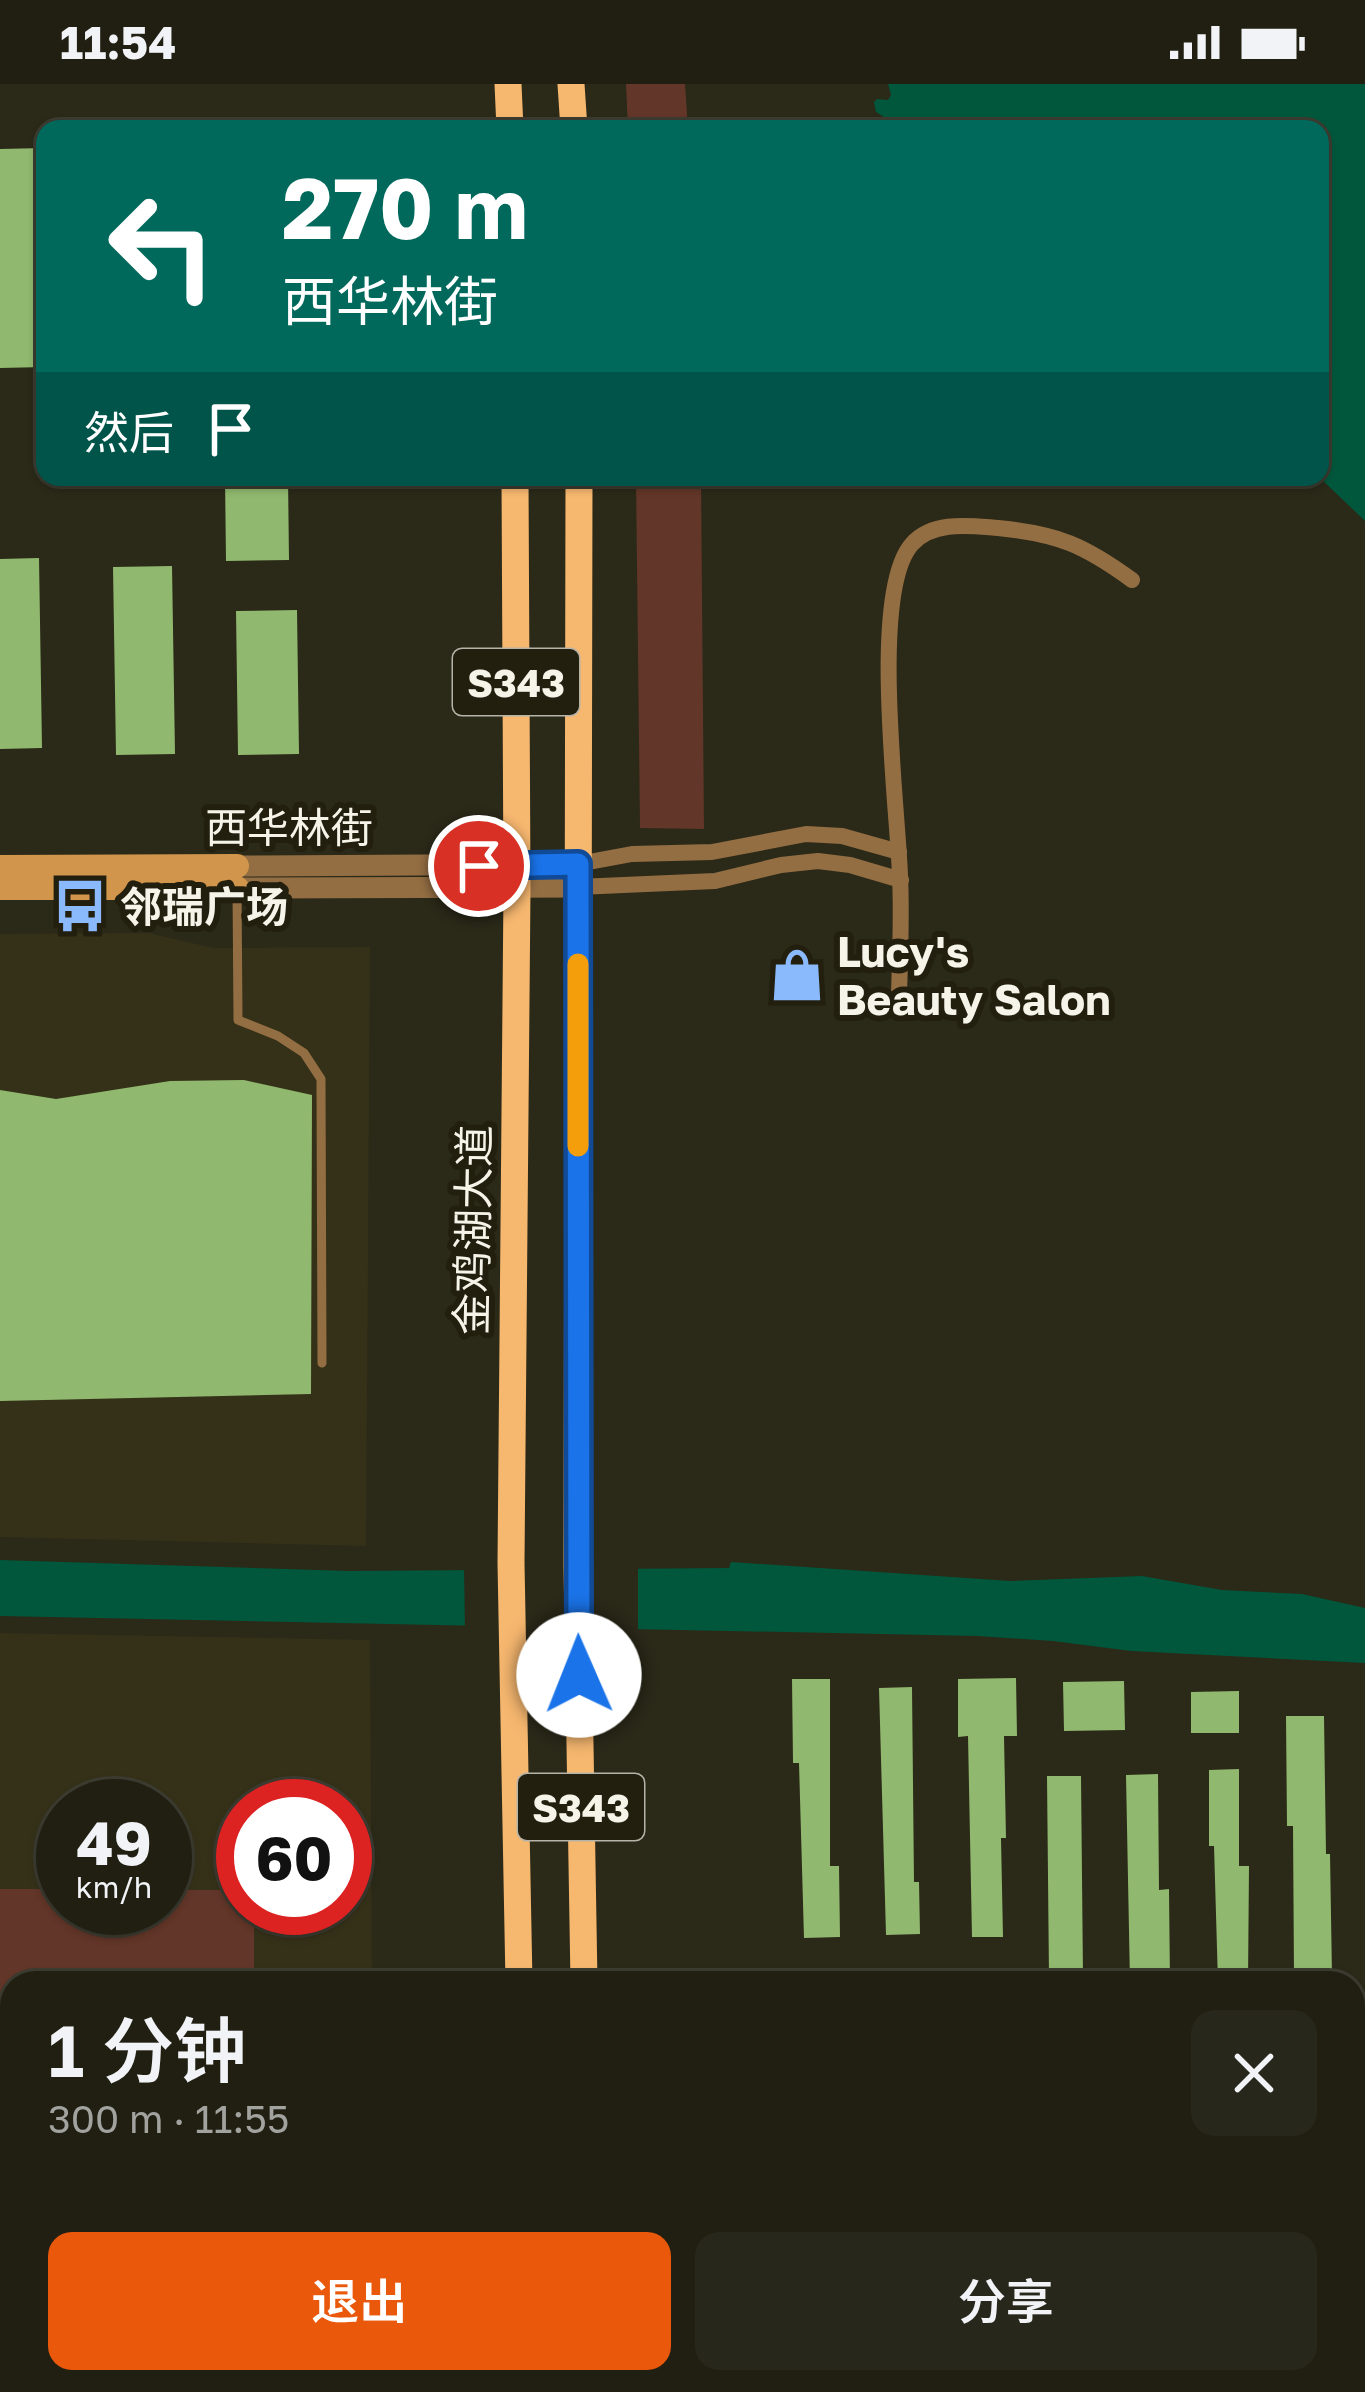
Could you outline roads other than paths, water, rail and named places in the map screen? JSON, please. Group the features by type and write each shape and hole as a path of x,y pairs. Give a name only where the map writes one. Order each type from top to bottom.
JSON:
{"main road":[{"path":"508,84 510,120"},
{"path":"571,84 573,120"},
{"name":"金鸡湖大道","path":"515,486 511,1563 519,1971"},
{"name":"S343","path":"579,486 577,1564 584,1971"},
{"name":"西华林街","path":"0,867 237,877"},
{"name":"西华林街","path":"0,888 237,877"}],"street":[{"path":"899,995 901,880 889,662 893,599 909,547 923,533 942,528 1030,531 1082,547 1132,580"},
{"path":"578,876 632,854 712,852 806,834 842,836 899,852"},
{"path":"578,876 715,881 781,865 818,862 850,865 901,880"},
{"name":"西华林街","path":"237,877 578,876"}],"lane":[{"path":"237,877 238,1020 304,1053 321,1079 322,1363"}],"place":[{"name":"邻瑞广场","path":"80,906"},
{"name":"Lucy's Beauty Salon","path":"797,975"}]}
